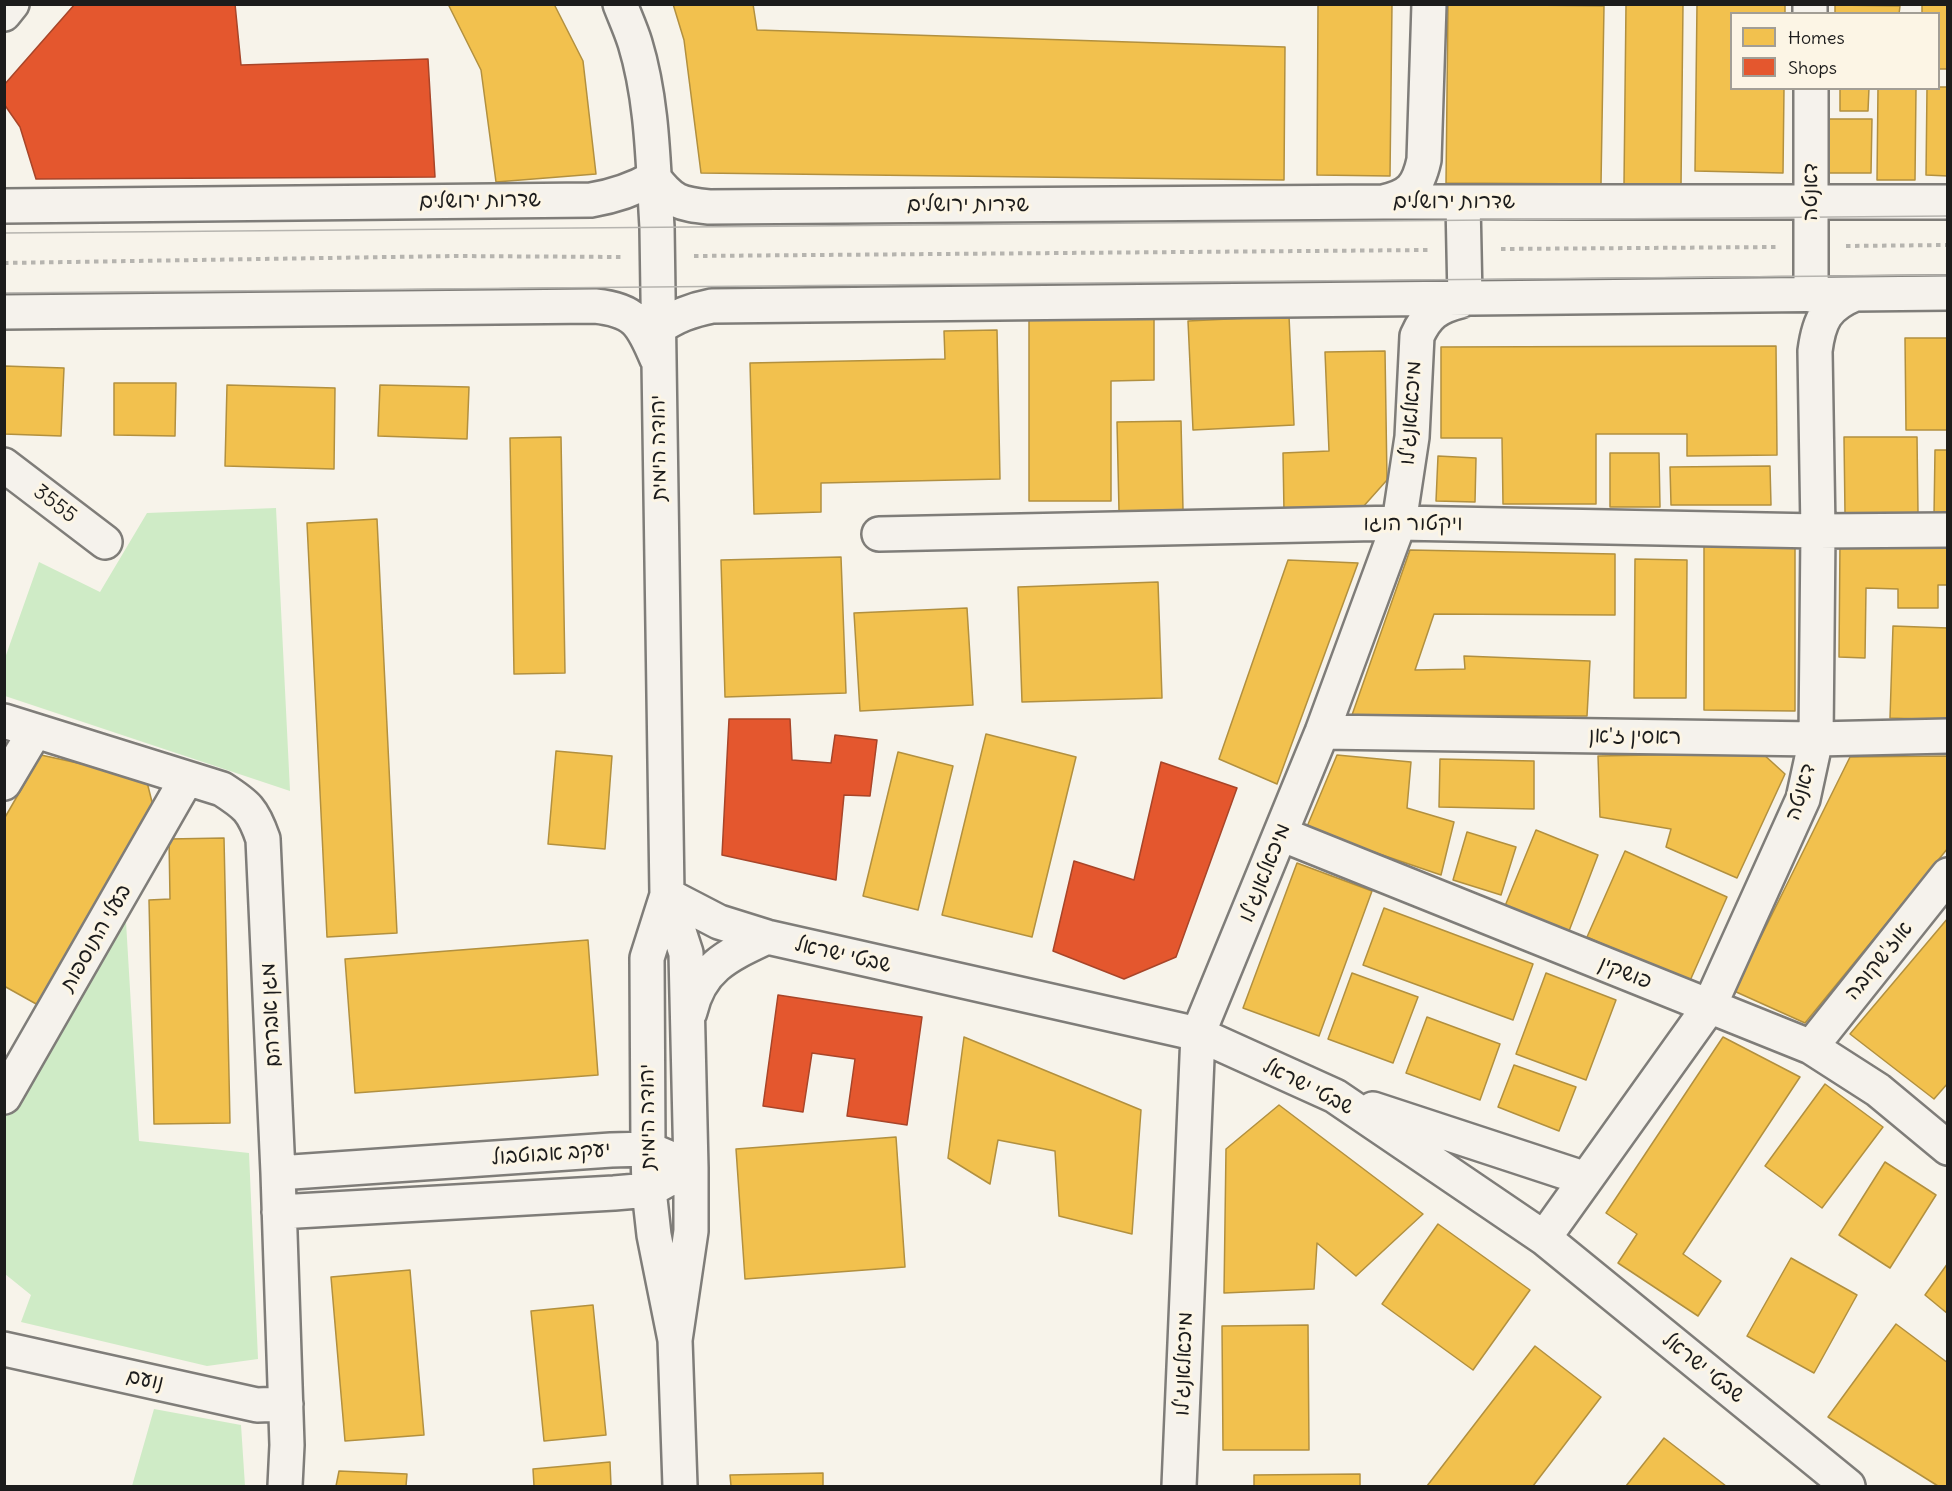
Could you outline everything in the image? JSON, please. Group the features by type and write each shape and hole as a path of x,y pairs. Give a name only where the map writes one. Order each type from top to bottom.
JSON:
{"street":[{"path":"4,14 12,4"},
{"name":"יהודה הימית","path":"620,4 635,44 645,88 652,139 658,257 667,895 686,953 691,1168 691,1231 675,1340"},
{"path":"1383,202 1408,193 1414,187 1422,170 1429,4"},
{"name":"דאנטה","path":"1811,90 1811,295"},
{"name":"שדרות ירושלים","path":"4,206 591,200 634,190 654,178 666,194 676,200 688,205 709,207 1383,202 1947,202"},
{"path":"1463,202 1464,299"},
{"path":"658,328 694,309 712,306 1947,293"},
{"name":"דאנטה","path":"1544,1238 1708,1007 1803,799 1815,740 1818,531 1815,351 1817,334 1823,318 1831,308 1855,294"},
{"name":"מיכאלאנג'לו","path":"1179,1486 1198,1034 1322,732 1399,523 1412,437 1417,336 1423,321 1434,311 1464,299"},
{"path":"4,312 595,306 622,310 633,318 647,336 658,361"},
{"name":"3555","path":"4,465 105,542"},
{"name":"ויקטור הוגו","path":"879,534 1399,523 1818,531 1947,530"},
{"path":"4,783 20,726"},
{"name":"מגן אברהם","path":"20,726 222,789 243,802 256,817 263,839 278,1173 286,1404 285,1486"},
{"name":"ראסין ז'אן","path":"1322,732 1815,740 1947,736"},
{"name":"בעלי התוספות","path":"4,1097 187,778"},
{"name":"פושקין","path":"1281,834 1810,1047 1878,1090 1947,1148"},
{"name":"אוז'שקובה","path":"1810,1047 1947,875"},
{"name":"יהודה הימית","path":"667,895 647,958 648,1149 649,1190 654,1235 675,1340 680,1486"},
{"name":"שבטי ישראל","path":"667,895 719,922 767,937 1198,1034 1335,1096 1544,1238 1848,1486"},
{"path":"688,1020 697,988 706,975 729,956 767,937"},
{"path":"1335,1096 1586,1179"},
{"name":"יעקב אבוטבול","path":"278,1173 648,1149 691,1168"},
{"name":"יעקב אבוטבול","path":"279,1212 649,1190 691,1168"},
{"name":"נועם","path":"4,1349 257,1405 286,1404"}],"path":[{"path":"4,263 454,256 658,257 1947,245"}],"green space":[{"path":"276,508 290,791 5,696 5,658 39,562 100,592 147,513"},
{"path":"125,905 139,1141 249,1153 258,1359 207,1366 21,1322 31,1295 5,1274 5,1107"},
{"path":"154,1409 241,1425 245,1486 132,1486"}],"building: Homes":[{"path":"448,4 554,4 583,61 596,174 496,182 481,70"},
{"path":"673,4 753,4 757,30 1285,47 1284,180 701,173 684,40"},
{"path":"1318,4 1392,4 1390,176 1317,175"},
{"path":"1448,4 1604,6 1601,184 1446,183"},
{"path":"1626,4 1683,4 1681,186 1624,185"},
{"path":"1697,4 1785,4 1785,12 1730,12 1730,90 1784,90 1783,173 1695,171"},
{"path":"1835,5 1900,6 1899,12 1835,12"},
{"path":"1922,5 1948,5 1948,69 1940,69 1940,12 1922,12"},
{"path":"1940,87 1948,87 1948,176 1926,175 1927,90 1940,90"},
{"path":"1840,90 1869,90 1868,111 1840,111"},
{"path":"1878,90 1916,90 1915,180 1877,180"},
{"path":"1827,119 1872,119 1871,173 1826,173"},
{"path":"1289,316 1294,425 1193,430 1188,321"},
{"path":"1029,319 1154,319 1154,380 1111,381 1111,501 1029,501"},
{"path":"997,330 1000,479 821,483 821,512 754,514 750,363 945,359 944,331"},
{"path":"1905,338 1948,338 1948,430 1906,430"},
{"path":"1776,346 1777,455 1687,456 1687,434 1596,434 1596,504 1503,504 1502,438 1441,438 1441,347"},
{"path":"1385,351 1387,480 1362,508 1284,513 1283,453 1329,451 1325,352"},
{"path":"4,366 64,368 61,436 4,434"},
{"path":"114,383 176,383 175,436 114,435"},
{"path":"227,385 335,388 334,469 225,466"},
{"path":"380,385 469,387 467,439 378,436"},
{"path":"1181,421 1183,510 1119,511 1117,422"},
{"path":"561,437 565,673 514,674 510,438"},
{"path":"1844,437 1917,437 1918,513 1845,514"},
{"path":"1935,450 1948,450 1948,515 1934,516"},
{"path":"1610,453 1659,453 1660,507 1610,507"},
{"path":"1438,456 1476,458 1475,502 1436,501"},
{"path":"1770,466 1771,505 1671,505 1670,467"},
{"path":"377,519 397,933 327,937 307,523"},
{"path":"1840,542 1948,544 1948,585 1938,585 1938,608 1898,608 1898,589 1866,588 1865,658 1839,657"},
{"path":"1704,546 1795,546 1795,711 1704,710"},
{"path":"1410,550 1615,554 1615,615 1434,614 1415,670 1465,669 1464,656 1590,661 1587,716 1352,715"},
{"path":"841,557 846,693 725,697 721,560"},
{"path":"1635,559 1687,560 1686,698 1634,698"},
{"path":"1288,560 1358,563 1277,784 1219,759"},
{"path":"1158,582 1162,698 1022,702 1018,587"},
{"path":"967,608 973,705 860,711 854,613"},
{"path":"1893,626 1948,628 1948,720 1890,718"},
{"path":"986,734 1076,757 1032,937 942,915"},
{"path":"556,751 612,756 605,849 548,844"},
{"path":"898,752 953,766 918,910 863,896"},
{"path":"1762,753 1785,774 1737,878 1666,847 1671,829 1600,817 1598,756"},
{"path":"41,755 146,778 156,818 38,1005 4,986 4,819"},
{"path":"1337,755 1411,762 1407,808 1454,822 1441,875 1306,829"},
{"path":"1948,756 1948,848 1805,1023 1734,991 1850,757"},
{"path":"1440,759 1534,761 1534,809 1439,807"},
{"path":"1536,830 1598,855 1569,931 1505,906"},
{"path":"1467,832 1516,847 1501,895 1453,880"},
{"path":"224,838 230,1123 154,1124 149,900 170,899 169,839"},
{"path":"1625,851 1727,897 1689,983 1587,937"},
{"path":"1297,863 1372,891 1319,1036 1243,1008"},
{"path":"1384,908 1533,964 1513,1020 1363,965"},
{"path":"1948,918 1948,1083 1934,1099 1850,1034"},
{"path":"588,940 598,1075 355,1093 345,959"},
{"path":"1352,973 1418,997 1393,1063 1328,1039"},
{"path":"1546,973 1616,1000 1586,1080 1516,1054"},
{"path":"1427,1017 1500,1044 1480,1100 1406,1073"},
{"path":"964,1037 1141,1110 1132,1234 1059,1216 1055,1151 998,1140 990,1184 948,1158"},
{"path":"1723,1037 1800,1077 1683,1254 1721,1281 1698,1316 1618,1263 1637,1234 1606,1213"},
{"path":"1514,1065 1576,1087 1559,1131 1498,1107"},
{"path":"1825,1084 1883,1127 1822,1208 1765,1166"},
{"path":"1279,1105 1423,1214 1356,1276 1317,1243 1314,1289 1224,1293 1226,1149"},
{"path":"896,1137 905,1267 745,1279 736,1149"},
{"path":"1885,1162 1936,1195 1890,1268 1839,1235"},
{"path":"1438,1224 1530,1290 1473,1370 1382,1304"},
{"path":"1791,1258 1857,1295 1814,1373 1747,1336"},
{"path":"1948,1263 1948,1314 1925,1295"},
{"path":"410,1270 424,1435 345,1441 331,1277"},
{"path":"593,1305 606,1435 544,1441 531,1311"},
{"path":"1896,1324 1948,1363 1948,1486 1938,1486 1828,1417"},
{"path":"1308,1325 1309,1450 1223,1450 1222,1326"},
{"path":"1535,1346 1601,1397 1533,1486 1427,1486"},
{"path":"1664,1438 1726,1486 1626,1486"},
{"path":"610,1462 611,1486 534,1486 533,1469"},
{"path":"339,1471 407,1474 406,1486 336,1486"},
{"path":"823,1473 823,1486 731,1486 730,1475"},
{"path":"1360,1474 1360,1486 1254,1486 1254,1475"}],"building: Shops":[{"path":"75,4 235,4 241,65 428,59 435,177 36,179 20,127 4,104 4,85"},
{"path":"729,719 790,719 792,760 831,763 835,735 877,740 870,796 844,795 836,880 722,855"},
{"path":"1161,762 1237,788 1176,957 1124,979 1053,951 1074,861 1134,880"},
{"path":"778,995 922,1017 907,1125 847,1116 855,1059 812,1053 803,1112 763,1106"}],"tram line":[{"path":"4,233 1948,216"},
{"path":"4,293 1948,275"}]}
